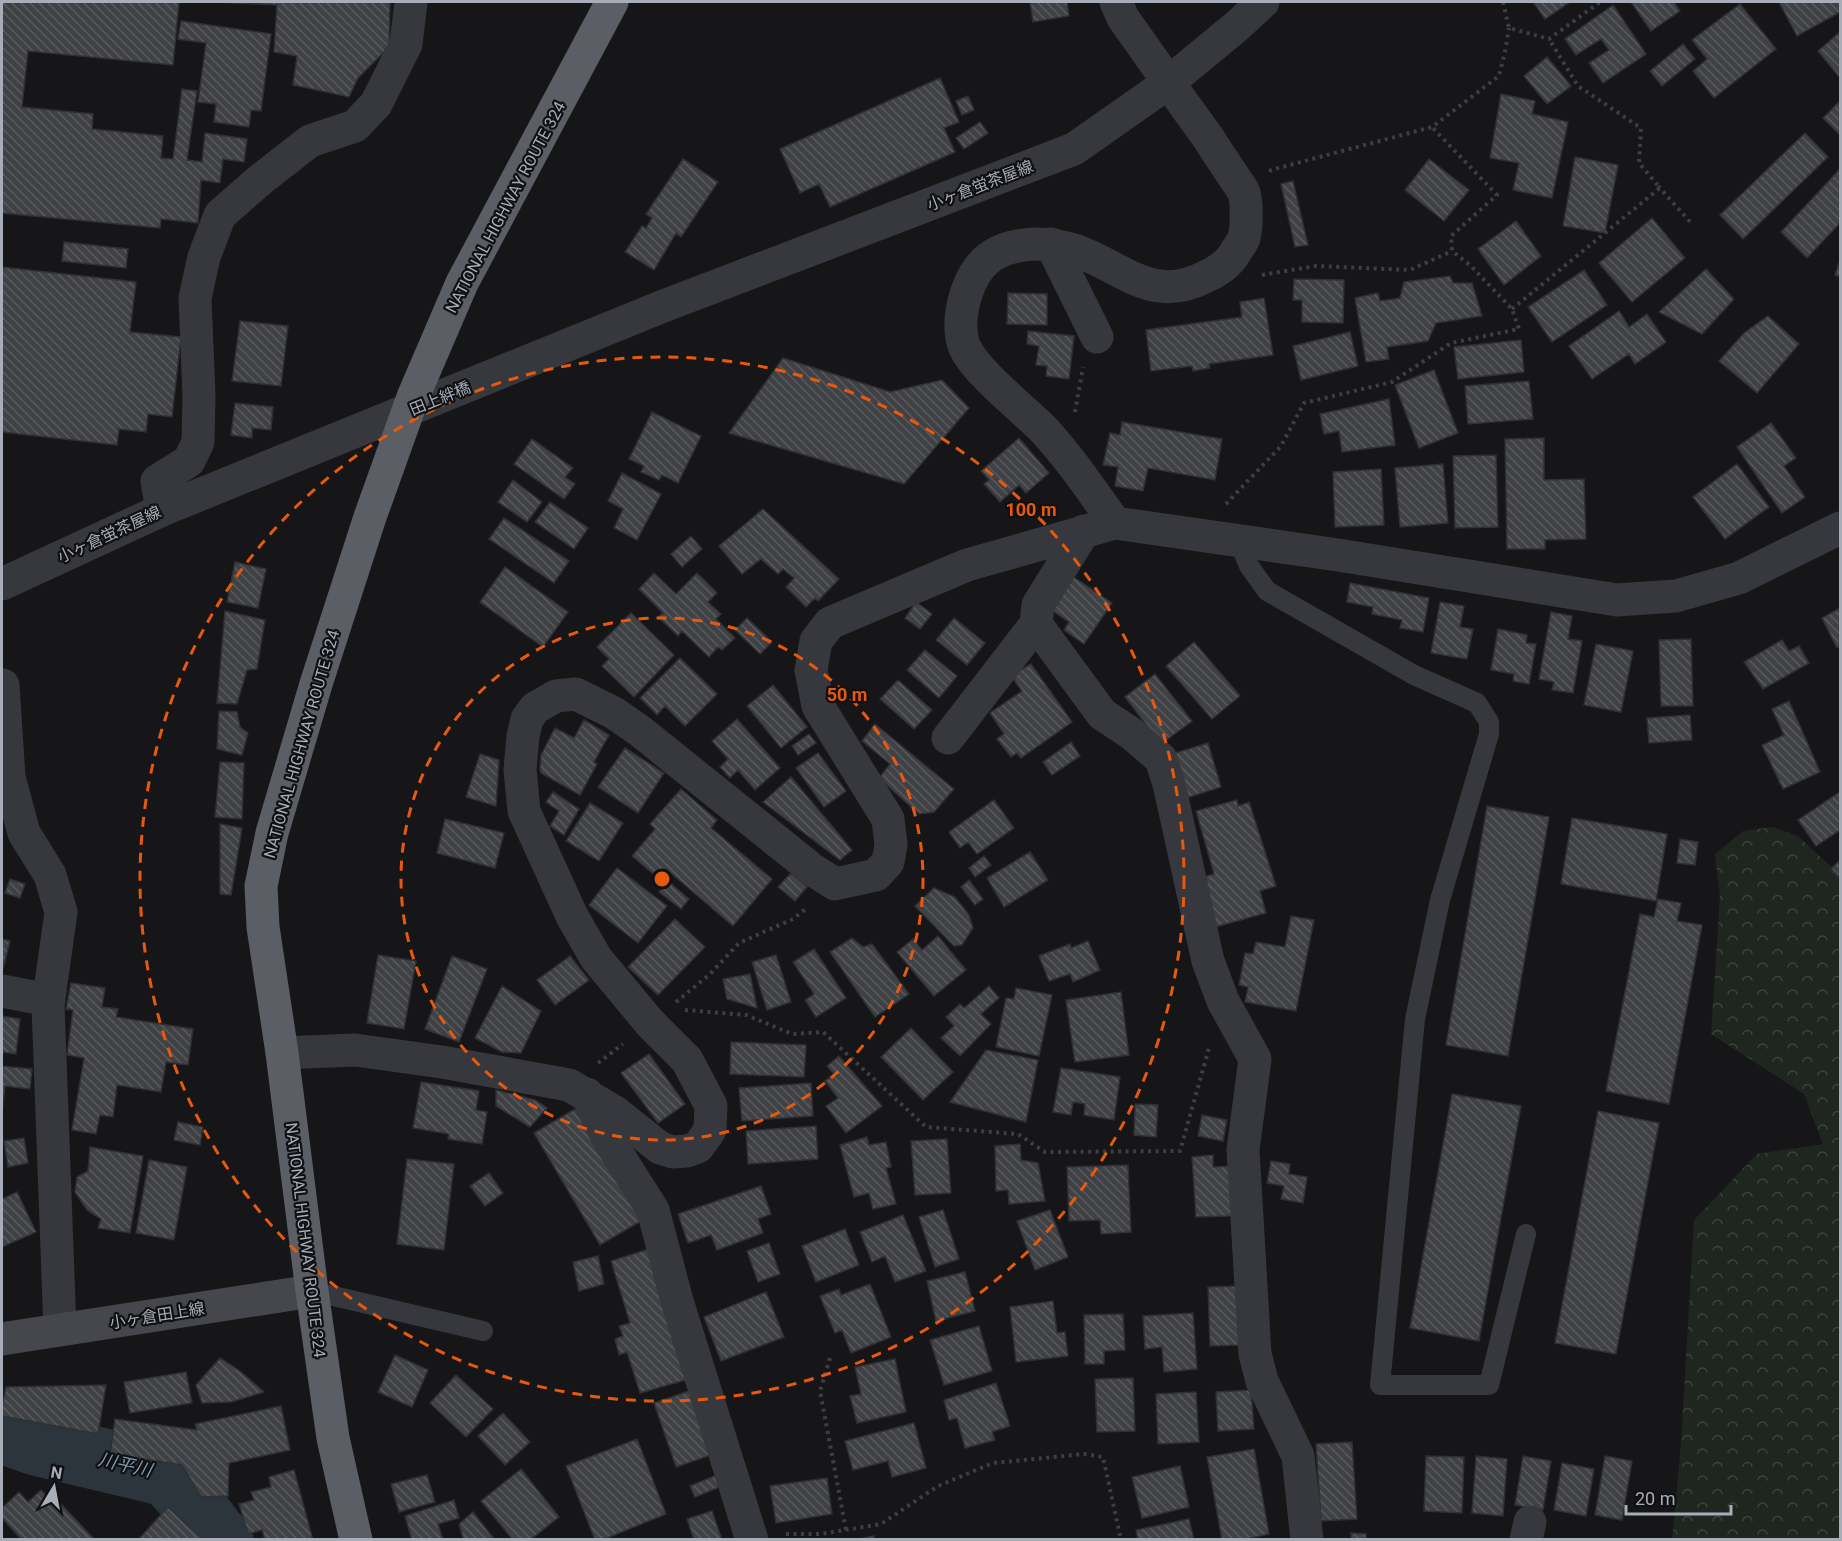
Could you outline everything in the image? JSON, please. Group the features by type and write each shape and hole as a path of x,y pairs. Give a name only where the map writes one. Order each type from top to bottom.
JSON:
{"highway":[{"name":"NATIONAL HIGHWAY ROUTE 324","path":"356,1539 333,1438 263,927 261,886 272,833 320,673 370,518 413,397 462,284 612,2"}],"main road":[{"name":"小ヶ倉田上線","path":"2,1339 312,1291"}],"street":[{"path":"162,510 157,481 189,461 198,442 199,396 195,298 204,257 220,215 310,141 355,126 375,104 406,44 411,2"},
{"path":"1115,523 1065,454 1044,430 981,370 965,348 961,329 963,308 969,286 976,270 994,253 1031,243 1050,244 1077,251 1140,282 1161,287 1182,286 1216,272 1232,258 1244,238 1246,213 1244,192 1123,18 1116,2"},
{"name":"小ヶ倉蛍茶屋線","path":"661,308 1074,149 1168,83 1263,2"},
{"path":"1050,244 1097,337"},
{"name":"田上絆橋","path":"219,488 661,308"},
{"name":"小ヶ倉蛍茶屋線","path":"2,584 162,510 219,488"},
{"path":"282,1053 355,1050 442,1062 578,1090 615,1112 660,1148 673,1152 698,1147 710,1130 711,1106 687,1060 650,1023 596,958 572,916 524,811 520,770 527,719 535,708 556,696 576,694 614,713 640,731 813,870 835,884 876,875 888,862 891,845 888,819 818,706 811,670 816,641 830,623 967,565 1115,523 1338,555 1617,600 1676,596 1739,578 1840,528"},
{"path":"948,738 1036,624 1038,605 1084,531"},
{"path":"1036,624 1102,714 1132,734 1161,759 1169,784 1208,961 1223,1001 1255,1059 1243,1150 1255,1354 1262,1381 1298,1456 1307,1539"},
{"path":"3,685 9,777 24,833 50,875 61,912 49,1000 60,1330"},
{"path":"2,991 49,1000"},
{"path":"578,1090 653,1210 677,1301 751,1536"}],"lane":[{"path":"1239,542 1250,566 1267,591 1414,675 1477,703 1489,723 1489,734 1440,900 1415,1019 1380,1385 1489,1385 1526,1234"},
{"path":"312,1291 483,1331"}],"path":[{"path":"1270,180 1271,170 1432,127 1499,76 1509,28 1503,2"},
{"path":"1549,39 1600,2"},
{"path":"1509,28 1549,39 1578,86 1641,128 1639,163 1692,224"},
{"path":"1196,535 1281,446 1304,403 1392,382 1451,343 1519,329 1512,309 1471,266 1452,251 1451,236 1497,195 1432,127"},
{"path":"1512,309 1660,188 1656,183"},
{"path":"1252,277 1316,266 1410,270 1452,251"},
{"path":"1065,454 1085,356 1097,337"},
{"path":"578,1090 650,1023 710,974 739,943 794,919"},
{"path":"650,1023 688,1009 746,1015 792,1034 823,1032 926,1127 1018,1134 1045,1152 1180,1151 1223,1001"},
{"path":"830,1358 820,1391 846,1530"},
{"path":"751,1536 820,1534 881,1524 938,1486 993,1463 1085,1454 1103,1457 1121,1539"}],"green space":[{"path":"1773,827 1798,836 1840,875 1840,1539 1672,1540 1681,1443 1694,1220 1757,1154 1823,1144 1804,1094 1711,1034 1720,897 1715,854 1743,831"}],"building":[{"path":"2,2 179,2 173,65 28,51 22,107 93,114 92,129 163,136 161,158 173,159 182,89 197,91 187,160 202,162 205,133 247,139 244,162 223,159 220,183 201,180 198,223 161,219 160,228 2,213"},
{"path":"217,2 390,2 389,47 358,78 349,97 293,85 297,56 274,52 277,5"},
{"path":"1030,2 1067,2 1069,16 1033,22"},
{"path":"1533,2 1570,2 1545,19"},
{"path":"1631,2 1674,2 1680,11 1651,31"},
{"path":"1779,2 1840,2 1840,12 1797,36"},
{"path":"1740,4 1776,49 1714,98 1693,71 1707,59 1692,40"},
{"path":"1613,5 1646,54 1603,83 1589,63 1609,50 1601,39 1576,55 1565,39"},
{"path":"181,21 271,34 261,111 251,110 249,127 214,122 216,104 198,102 206,43 178,39"},
{"path":"1840,32 1840,78 1818,51"},
{"path":"1683,44 1695,59 1662,86 1650,71"},
{"path":"1547,57 1571,86 1547,104 1524,76"},
{"path":"940,78 959,122 944,128 955,152 830,207 819,184 800,193 780,149"},
{"path":"1501,94 1535,101 1532,114 1568,122 1552,198 1513,190 1519,163 1490,158"},
{"path":"968,96 974,110 962,115 956,101"},
{"path":"1840,101 1840,135 1823,118"},
{"path":"980,122 988,133 964,149 956,138"},
{"path":"1805,133 1828,157 1743,239 1720,215"},
{"path":"1575,157 1618,165 1605,233 1563,226"},
{"path":"683,159 718,182 681,237 676,233 654,270 625,252 642,226 646,228 652,218 646,214"},
{"path":"1429,159 1469,190 1444,221 1405,190"},
{"path":"1840,169 1840,223 1807,258 1781,232"},
{"path":"1293,181 1308,245 1295,247 1281,184"},
{"path":"1652,218 1685,258 1632,302 1599,263"},
{"path":"1516,221 1541,256 1504,285 1478,249"},
{"path":"64,242 128,249 126,268 62,261"},
{"path":"1840,260 1840,277 1835,275"},
{"path":"2,267 136,282 130,332 181,337 172,417 148,414 146,432 119,429 117,445 2,432"},
{"path":"1706,269 1734,299 1702,334 1659,312"},
{"path":"1584,270 1607,305 1552,342 1528,307"},
{"path":"1450,276 1453,283 1472,283 1482,316 1436,323 1428,341 1387,347 1389,359 1366,362 1355,298 1378,293 1380,301 1400,298 1404,282"},
{"path":"1294,279 1344,280 1343,323 1302,322 1302,300 1293,300"},
{"path":"1008,293 1047,294 1047,325 1007,324"},
{"path":"1264,298 1273,355 1209,364 1210,368 1193,371 1192,366 1151,371 1146,330 1242,317 1240,302"},
{"path":"1619,311 1629,327 1647,314 1666,342 1635,364 1629,354 1592,379 1569,346"},
{"path":"1768,316 1799,344 1757,393 1719,361 1744,333"},
{"path":"240,321 288,326 281,386 232,381"},
{"path":"1028,331 1074,336 1069,379 1046,376 1047,366 1036,365 1039,346 1027,344"},
{"path":"1350,332 1358,366 1301,380 1293,346"},
{"path":"1521,340 1524,372 1458,379 1454,347"},
{"path":"783,358 890,392 942,380 969,408 904,484 729,433"},
{"path":"1434,370 1458,433 1419,448 1395,385"},
{"path":"1529,381 1533,419 1468,424 1465,386"},
{"path":"1389,399 1395,445 1342,452 1339,431 1324,434 1320,414"},
{"path":"235,403 273,407 271,430 252,428 252,438 231,435"},
{"path":"652,412 701,436 678,483 662,475 659,480 641,472 644,466 629,459"},
{"path":"1122,422 1222,439 1215,480 1148,468 1143,491 1115,486 1118,467 1103,465 1110,433 1120,435"},
{"path":"1771,423 1796,458 1784,466 1805,497 1782,513 1737,447"},
{"path":"1019,438 1049,473 1026,493 1019,485 1000,502 984,484 989,480 981,471"},
{"path":"1544,438 1544,480 1584,479 1586,539 1545,540 1545,549 1507,549 1505,439"},
{"path":"532,439 573,468 565,477 575,484 564,499 514,464"},
{"path":"1496,455 1498,527 1455,528 1453,456"},
{"path":"1443,464 1448,523 1400,527 1395,468"},
{"path":"1737,464 1769,507 1725,539 1693,497"},
{"path":"1381,469 1384,525 1335,527 1333,472"},
{"path":"622,473 661,494 637,540 614,528 623,509 608,501"},
{"path":"513,480 542,502 527,522 498,502"},
{"path":"550,502 588,528 574,549 535,522"},
{"path":"763,509 839,579 818,601 815,598 806,607 786,587 794,578 783,569 778,574 761,559 742,574 719,546"},
{"path":"504,518 569,561 554,583 489,539"},
{"path":"691,536 702,549 682,567 671,554"},
{"path":"235,562 266,569 258,608 227,602"},
{"path":"505,567 568,612 543,647 480,602"},
{"path":"654,573 676,594 697,573 717,593 708,602 721,614 716,619 735,638 722,650 718,647 709,657 682,631 678,636 658,617 663,613 639,589"},
{"path":"1072,576 1112,603 1084,644 1064,630 1069,622 1050,609"},
{"path":"1350,583 1429,598 1423,632 1400,628 1402,620 1372,614 1373,607 1347,602"},
{"path":"916,602 932,614 920,629 905,618"},
{"path":"1440,602 1464,606 1460,627 1473,629 1467,659 1431,653"},
{"path":"1840,608 1840,646 1837,648 1822,618"},
{"path":"225,611 265,620 257,669 247,670 237,704 217,703"},
{"path":"1551,612 1572,616 1568,639 1582,641 1573,693 1552,690 1554,682 1539,679"},
{"path":"631,613 674,655 634,697 602,666 609,659 597,647"},
{"path":"747,618 772,642 760,654 735,630"},
{"path":"954,618 985,643 967,665 936,640"},
{"path":"1498,629 1527,635 1526,643 1536,644 1529,684 1513,681 1514,674 1491,670"},
{"path":"1691,639 1693,706 1661,706 1659,640"},
{"path":"1782,640 1789,651 1799,646 1809,663 1763,689 1744,662"},
{"path":"1194,642 1240,696 1212,719 1166,666"},
{"path":"1596,644 1633,651 1621,712 1584,705"},
{"path":"925,650 957,676 939,698 907,670"},
{"path":"680,658 717,694 685,726 665,706 657,715 640,698"},
{"path":"1031,664 1072,722 1021,758 1017,753 1011,757 997,739 1004,734 990,713 1022,691 1011,676"},
{"path":"1155,674 1192,721 1161,744 1125,697"},
{"path":"898,680 932,710 914,729 880,699"},
{"path":"773,685 807,727 781,748 747,706"},
{"path":"1789,701 1820,772 1783,789 1762,745 1784,735 1772,709"},
{"path":"219,711 237,712 240,727 248,733 242,755 217,749"},
{"path":"1690,715 1692,740 1649,743 1647,718"},
{"path":"737,719 780,768 755,790 738,770 730,778 720,767 728,759 712,741"},
{"path":"584,720 609,735 594,762 597,764 580,795 541,773 540,768 541,755 555,728 574,738"},
{"path":"875,724 954,789 934,812 919,814 879,778 890,764 862,741"},
{"path":"809,734 816,743 798,755 792,746"},
{"path":"1071,742 1080,756 1052,775 1043,762"},
{"path":"1208,743 1221,787 1186,798 1172,754"},
{"path":"625,748 664,773 638,813 598,787"},
{"path":"818,753 846,791 824,807 796,768"},
{"path":"480,754 499,760 496,806 466,797"},
{"path":"220,762 244,763 242,819 215,817"},
{"path":"791,777 852,850 840,860 763,802"},
{"path":"681,789 717,820 711,828 772,879 733,926 666,869 658,878 632,856 655,829 650,824"},
{"path":"553,792 579,809 564,835 550,826 559,811 546,802"},
{"path":"1840,792 1840,830 1816,846 1798,820"},
{"path":"994,800 1014,828 977,854 968,842 960,848 949,832"},
{"path":"1237,800 1238,806 1249,802 1276,886 1260,891 1266,913 1215,927 1200,878 1214,874 1196,811"},
{"path":"590,803 623,823 599,861 566,841"},
{"path":"1487,806 1549,817 1508,1056 1446,1045"},
{"path":"1572,818 1667,834 1656,901 1561,884"},
{"path":"445,819 504,833 495,868 437,853"},
{"path":"220,824 242,828 231,895 220,894"},
{"path":"1680,839 1698,842 1695,865 1677,863"},
{"path":"1030,852 1048,880 1004,907 987,878"},
{"path":"984,856 991,865 975,877 969,868"},
{"path":"1840,860 1840,878 1831,869"},
{"path":"617,868 667,906 638,943 589,905"},
{"path":"791,873 807,887 795,901 778,887"},
{"path":"10,879 25,884 20,898 5,893"},
{"path":"969,880 983,899 975,905 961,887"},
{"path":"668,881 689,899 681,909 659,892"},
{"path":"934,888 955,897 969,915 973,928 962,945 954,946 915,906"},
{"path":"1658,899 1681,903 1677,921 1702,925 1669,1104 1606,1091 1640,914 1654,917"},
{"path":"1291,916 1314,920 1296,1011 1245,1002 1248,987 1239,985 1245,953 1253,954 1256,942 1285,947"},
{"path":"675,919 705,947 658,995 628,967"},
{"path":"938,936 966,970 934,996 897,952 913,939 922,950"},
{"path":"852,938 863,947 872,944 909,994 875,1017 830,952"},
{"path":"2,939 10,941 3,969 2,969"},
{"path":"1088,941 1100,970 1073,982 1070,974 1049,981 1039,956 1070,944 1071,948"},
{"path":"814,949 846,998 816,1017 805,1000 814,994 793,962"},
{"path":"378,955 416,961 404,1029 367,1023"},
{"path":"776,955 791,1002 767,1010 752,962"},
{"path":"452,956 487,969 459,1042 425,1029"},
{"path":"570,956 589,980 555,1005 537,980"},
{"path":"750,974 757,1008 727,999 723,979"},
{"path":"71,983 105,988 102,1007 118,1009 116,1017 193,1029 188,1065 166,1062 161,1092 117,1085 113,1117 100,1115 96,1134 72,1130 84,1058 67,1055 73,1010 66,1009"},
{"path":"502,986 541,1011 521,1053 502,1052 475,1038"},
{"path":"989,986 999,998 981,1014 991,1024 960,1056 941,1038 954,1026 946,1017 960,1004 964,1008"},
{"path":"1016,988 1052,995 1039,1056 996,1047 1006,998 1014,999"},
{"path":"1121,992 1129,1055 1075,1062 1066,1000"},
{"path":"2,1016 20,1019 16,1054 2,1052"},
{"path":"911,1028 953,1072 923,1100 881,1057"},
{"path":"731,1042 806,1045 804,1077 730,1074"},
{"path":"986,1050 1038,1060 1026,1122 950,1102"},
{"path":"649,1054 685,1104 658,1123 621,1073"},
{"path":"839,1056 882,1106 846,1133 826,1106 838,1098 825,1081 834,1074 827,1066"},
{"path":"2,1066 32,1069 30,1089 5,1086 2,1113"},
{"path":"1061,1068 1120,1077 1114,1120 1084,1115 1085,1104 1073,1102 1071,1115 1053,1112"},
{"path":"421,1082 479,1091 476,1110 487,1112 482,1144 448,1139 449,1134 413,1128"},
{"path":"811,1083 813,1116 742,1121 739,1088"},
{"path":"496,1090 535,1100 547,1108 530,1127 496,1106"},
{"path":"1452,1094 1521,1106 1479,1341 1410,1328"},
{"path":"1135,1104 1158,1105 1156,1137 1134,1135"},
{"path":"575,1109 641,1221 600,1245 534,1133"},
{"path":"1598,1111 1659,1123 1616,1354 1555,1343"},
{"path":"1202,1115 1227,1120 1223,1141 1198,1136"},
{"path":"178,1122 203,1127 200,1145 174,1140"},
{"path":"816,1126 818,1159 748,1164 746,1131"},
{"path":"867,1137 869,1145 886,1142 891,1167 886,1168 896,1204 873,1209 869,1193 854,1197 840,1145"},
{"path":"24,1138 28,1163 8,1167 4,1141"},
{"path":"947,1139 951,1193 915,1195 911,1141"},
{"path":"1020,1144 1021,1160 1038,1163 1045,1201 1009,1204 1008,1190 996,1191 995,1146"},
{"path":"90,1147 143,1156 130,1233 98,1228 101,1219 87,1210 75,1192 77,1177 88,1171"},
{"path":"1213,1155 1213,1167 1232,1166 1232,1216 1196,1217 1192,1157"},
{"path":"407,1159 454,1164 444,1250 397,1244"},
{"path":"149,1160 187,1167 174,1240 136,1233"},
{"path":"1271,1161 1290,1164 1289,1174 1307,1177 1303,1203 1281,1199 1284,1186 1267,1183"},
{"path":"1128,1165 1131,1232 1101,1234 1100,1220 1069,1221 1067,1167"},
{"path":"489,1173 503,1193 485,1206 470,1186"},
{"path":"761,1186 771,1214 758,1219 763,1233 717,1250 711,1235 688,1243 678,1214"},
{"path":"17,1192 36,1232 2,1247 2,1199"},
{"path":"943,1210 959,1259 935,1267 919,1217"},
{"path":"1050,1210 1068,1257 1035,1270 1017,1221"},
{"path":"903,1215 926,1271 895,1282 885,1256 872,1262 860,1232"},
{"path":"845,1229 859,1265 816,1282 802,1246"},
{"path":"769,1243 780,1274 758,1282 747,1251"},
{"path":"649,1249 689,1379 640,1393 627,1352 619,1355 615,1339 623,1336 619,1326 630,1323 611,1261"},
{"path":"598,1256 604,1284 579,1291 573,1262"},
{"path":"965,1272 975,1311 936,1321 927,1281"},
{"path":"870,1284 891,1337 851,1353 842,1330 835,1333 820,1296 839,1289 841,1295"},
{"path":"1239,1286 1241,1345 1210,1346 1208,1287"},
{"path":"766,1292 784,1337 721,1361 704,1317"},
{"path":"1053,1301 1057,1333 1065,1332 1068,1356 1016,1362 1010,1307"},
{"path":"1193,1313 1197,1369 1164,1372 1162,1347 1145,1349 1143,1316"},
{"path":"1123,1314 1125,1350 1104,1351 1104,1364 1085,1364 1084,1315"},
{"path":"979,1326 992,1371 944,1385 930,1340"},
{"path":"395,1355 428,1370 412,1407 378,1392"},
{"path":"220,1358 240,1371 264,1392 231,1402 202,1403 196,1385"},
{"path":"895,1359 906,1412 857,1423 850,1396 861,1394 855,1367"},
{"path":"186,1372 192,1403 130,1413 124,1382"},
{"path":"456,1375 493,1409 466,1437 430,1403"},
{"path":"1133,1378 1135,1431 1097,1432 1095,1379"},
{"path":"996,1383 1010,1426 992,1432 995,1440 965,1448 957,1418 949,1420 944,1400"},
{"path":"106,1385 98,1434 2,1416 6,1387"},
{"path":"692,1390 714,1454 676,1467 654,1403"},
{"path":"1251,1390 1254,1429 1218,1431 1216,1392"},
{"path":"1196,1392 1199,1442 1158,1444 1156,1394"},
{"path":"281,1406 290,1450 229,1463 228,1496 201,1497 182,1465 110,1454 115,1419 197,1430 195,1424"},
{"path":"503,1413 530,1442 505,1465 478,1436"},
{"path":"914,1423 926,1468 892,1477 888,1461 853,1470 845,1441"},
{"path":"637,1439 666,1514 602,1540 595,1540 566,1466"},
{"path":"1352,1442 1357,1519 1321,1521 1316,1444"},
{"path":"1254,1449 1269,1534 1242,1540 1222,1540 1207,1457"},
{"path":"1426,1456 1464,1457 1462,1513 1424,1511"},
{"path":"1476,1456 1507,1459 1503,1516 1472,1513"},
{"path":"1523,1456 1551,1461 1543,1510 1515,1505"},
{"path":"1605,1456 1632,1461 1622,1520 1595,1515"},
{"path":"1562,1463 1594,1469 1586,1516 1554,1510"},
{"path":"1180,1466 1189,1507 1142,1518 1132,1477"},
{"path":"521,1469 559,1517 530,1540 513,1540 481,1501"},
{"path":"294,1470 313,1540 265,1540 262,1530 248,1534 239,1504 254,1500 251,1492 271,1487 269,1477"},
{"path":"427,1475 435,1502 399,1512 391,1484"},
{"path":"717,1475 722,1486 695,1497 690,1486"},
{"path":"827,1478 832,1514 776,1523 770,1486"},
{"path":"41,1490 55,1505 59,1502 95,1540 22,1540 2,1518 2,1508 19,1492 28,1502"},
{"path":"454,1500 459,1518 438,1524 443,1540 412,1540 405,1516"},
{"path":"168,1507 204,1540 138,1540"},
{"path":"712,1511 722,1540 694,1540 687,1519"},
{"path":"473,1512 495,1540 462,1540 459,1524"},
{"path":"1189,1519 1194,1540 1138,1540 1136,1530"},
{"path":"1351,1533 1366,1534 1366,1540 1351,1540"},
{"path":"874,1536 875,1540 854,1540"}],"waterway":[{"name":"川平川","path":"2,1432 36,1444 167,1475 222,1540"}]}
